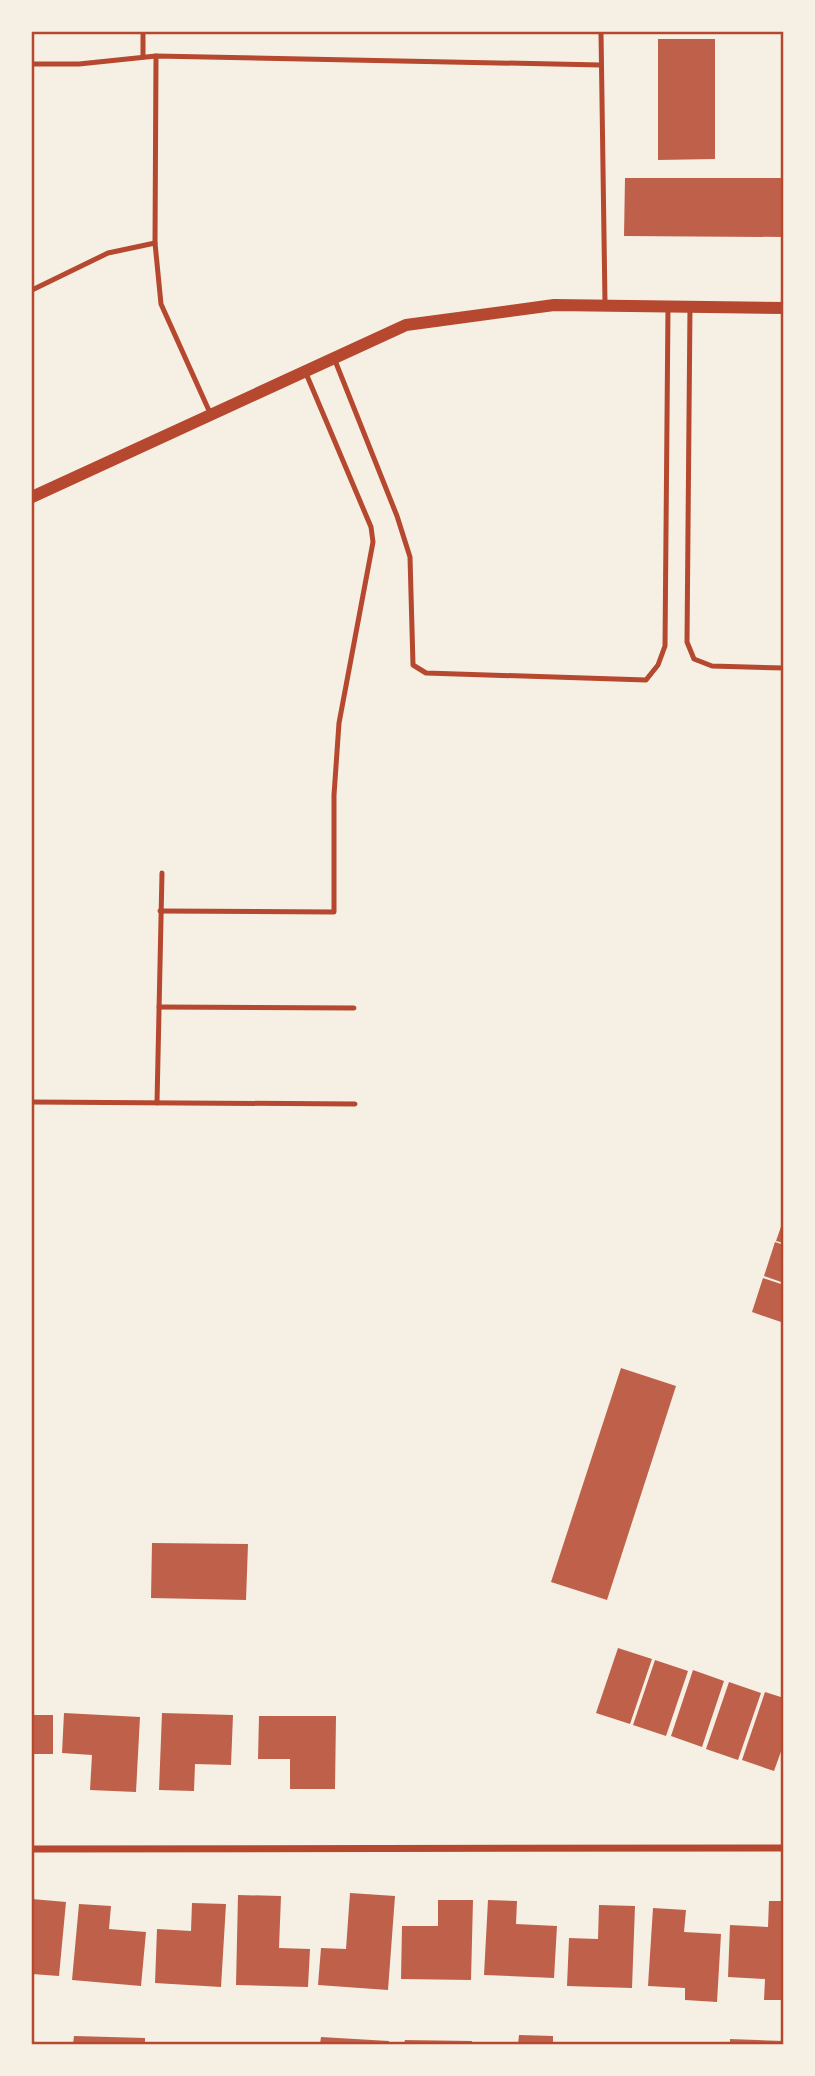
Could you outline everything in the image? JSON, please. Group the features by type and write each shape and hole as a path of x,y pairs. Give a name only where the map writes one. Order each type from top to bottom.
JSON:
{"street":[{"path":"32,497 406,325 554,305 783,308"},
{"path":"32,1849 783,1848"}],"lane":[{"path":"143,32 144,57"},
{"path":"601,32 605,307"},
{"path":"156,56 155,243 161,304 211,415"},
{"path":"32,64 79,64 156,56 601,65"},
{"path":"32,290 108,253 155,243"},
{"path":"690,306 687,642 694,659 712,666 783,668"},
{"path":"334,358 397,516 410,557 413,665 426,673 646,680 658,665 665,646 668,307"},
{"path":"160,911 334,912 334,795 339,723 373,542 371,527 305,371"},
{"path":"157,1103 162,873"},
{"path":"159,1007 354,1008"},
{"path":"32,1102 355,1104"}],"building":[{"path":"658,39 715,39 715,159 658,160"},
{"path":"625,178 784,178 784,237 624,236"},
{"path":"784,1221 784,1243 776,1241"},
{"path":"775,1242 784,1245 784,1283 764,1276"},
{"path":"763,1278 784,1285 784,1323 752,1312"},
{"path":"621,1368 676,1386 607,1600 551,1582"},
{"path":"152,1543 248,1544 246,1600 151,1598"},
{"path":"618,1648 652,1659 630,1724 596,1713"},
{"path":"655,1660 688,1671 666,1736 633,1725"},
{"path":"693,1670 724,1681 702,1747 671,1736"},
{"path":"729,1682 761,1693 738,1760 706,1749"},
{"path":"765,1692 784,1698 784,1743 774,1771 742,1760"},
{"path":"64,1713 140,1717 136,1792 90,1790 92,1755 62,1753"},
{"path":"162,1713 233,1715 231,1765 195,1764 194,1791 159,1790"},
{"path":"32,1715 53,1715 53,1754 32,1754"},
{"path":"259,1716 336,1716 335,1789 290,1789 290,1759 258,1759"},
{"path":"350,1893 395,1896 388,1990 318,1985 321,1948 346,1949"},
{"path":"238,1895 281,1896 279,1948 310,1949 308,1987 236,1985"},
{"path":"32,1899 66,1902 59,1976 32,1974"},
{"path":"438,1900 473,1900 471,1980 401,1979 402,1926 438,1926"},
{"path":"488,1900 517,1901 516,1924 557,1926 554,1978 484,1975"},
{"path":"769,1901 784,1901 784,2000 764,2000 765,1979 728,1977 730,1925 768,1927"},
{"path":"192,1903 226,1904 221,1987 155,1983 157,1929 191,1931"},
{"path":"79,1904 111,1906 109,1929 146,1932 141,1986 72,1980"},
{"path":"599,1905 635,1906 632,1988 567,1986 569,1938 598,1939"},
{"path":"653,1908 686,1910 684,1932 721,1934 717,2002 685,2000 685,1988 648,1986"},
{"path":"519,2035 553,2036 553,2044 518,2044"},
{"path":"74,2036 145,2038 145,2044 73,2044"},
{"path":"321,2037 389,2041 389,2044 320,2044"},
{"path":"730,2039 784,2041 784,2044 730,2044"},
{"path":"405,2040 472,2041 472,2044 404,2044"}]}
